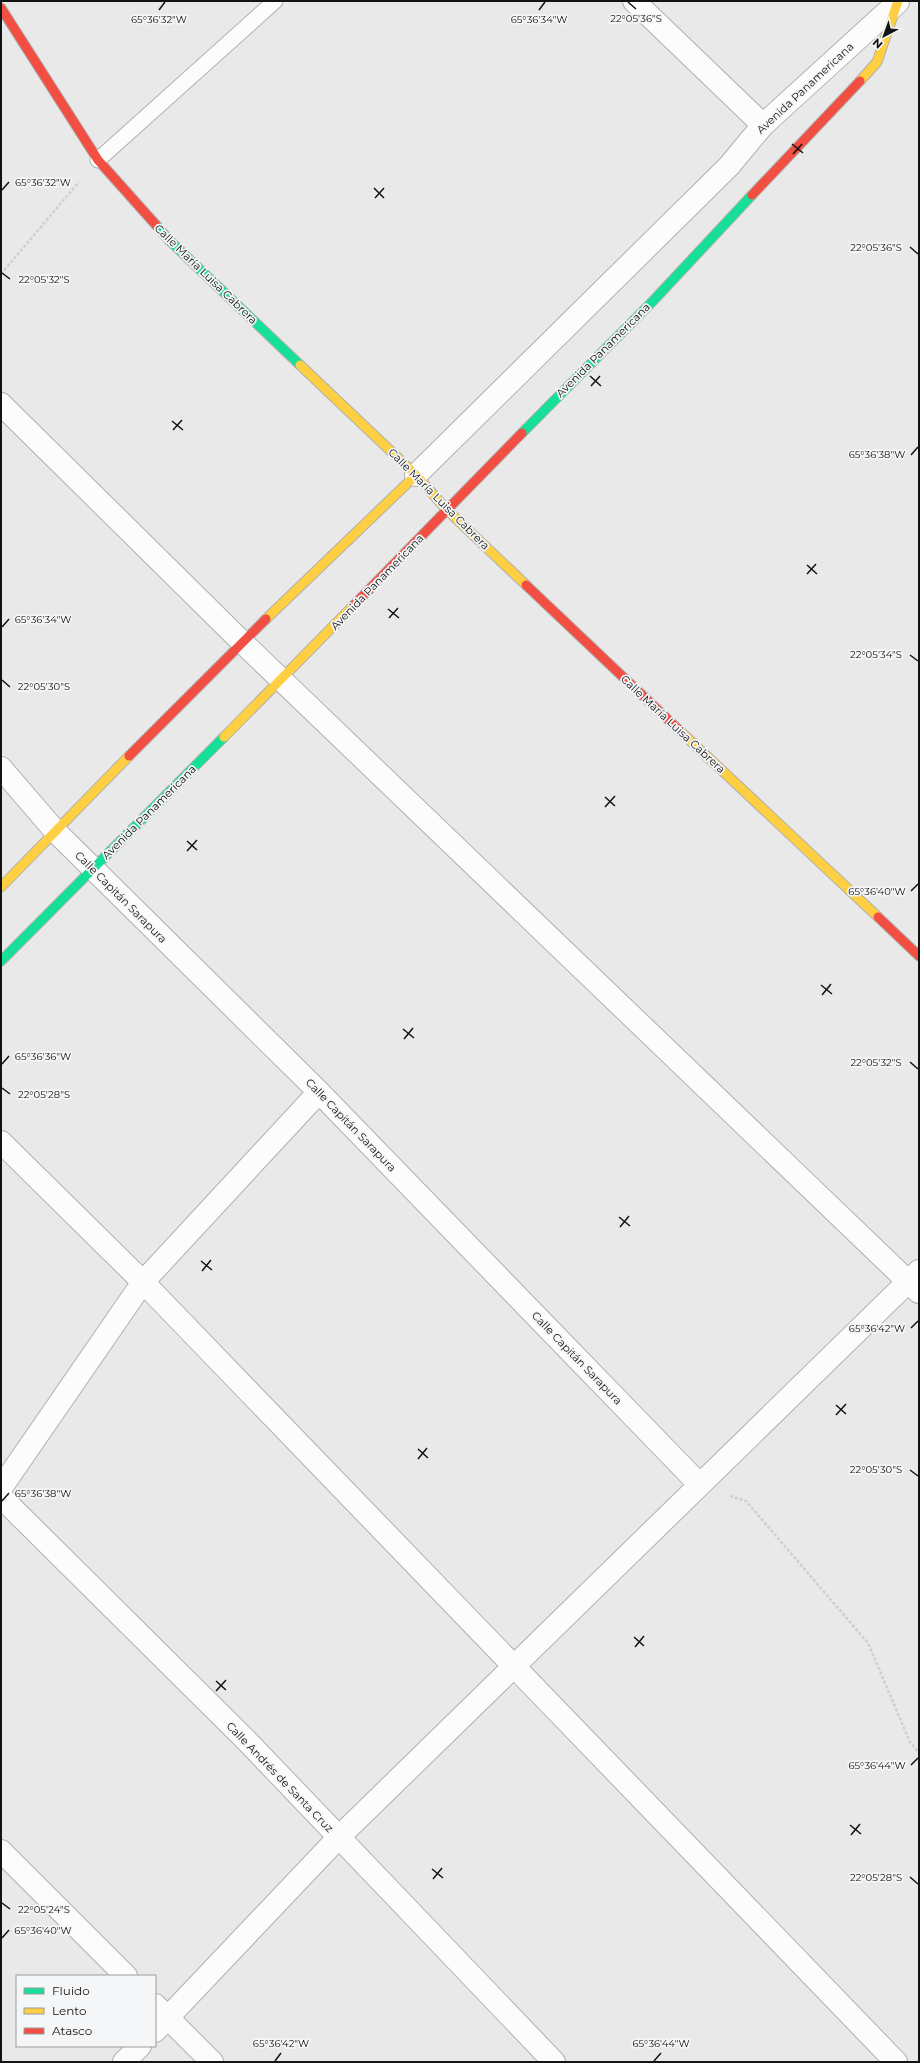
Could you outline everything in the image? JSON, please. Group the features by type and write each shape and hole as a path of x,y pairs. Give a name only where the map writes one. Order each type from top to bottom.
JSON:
{"street":[{"path":"634,1 764,125"},
{"name":"Avenida Panamericana","path":"1,887 242,642 416,475 729,166 764,125 898,1"},
{"name":"Avenida Panamericana","path":"1,961 416,543 446,509 653,301 876,62 898,1"},
{"name":"Calle María Luisa Cabrera","path":"1,8 98,160 169,240 416,475 446,509 919,956"},
{"path":"1,404 242,642 915,1282 700,1485 338,1837 159,2018 212,2062"},
{"name":"Calle Capitán Sarapura","path":"1,768 56,832 92,869 319,1092 700,1485"},
{"path":"1,1488 143,1282 319,1092"},
{"path":"1,1142 143,1282 896,2062"},
{"name":"Calle Andrés de Santa Cruz","path":"1,1497 247,1741 554,2062"},
{"path":"1,1851 125,1975"},
{"path":"124,2062 139,2047"}],"lane":[{"path":"98,160 275,1"}],"path":[{"path":"1,274 98,160"},
{"path":"700,1485 746,1502 868,1644 910,1742 919,1753"}],"traffic: fast":[{"path":"522,433 653,301 752,195"},
{"path":"156,225 169,240 300,365"},
{"path":"1,961 224,737"}],"traffic: slow":[{"path":"860,81 877,62 898,1"},
{"path":"300,365 416,475 446,509 526,585"},
{"path":"266,619 416,475"},
{"path":"224,737 354,605"},
{"path":"680,731 878,917"},
{"path":"1,887 129,756"}],"traffic: jam":[{"path":"1,8 98,160 156,225"},
{"path":"752,195 860,81"},
{"path":"354,605 522,433"},
{"path":"526,585 680,731"},
{"path":"129,756 266,619"},
{"path":"878,917 919,956"}]}
